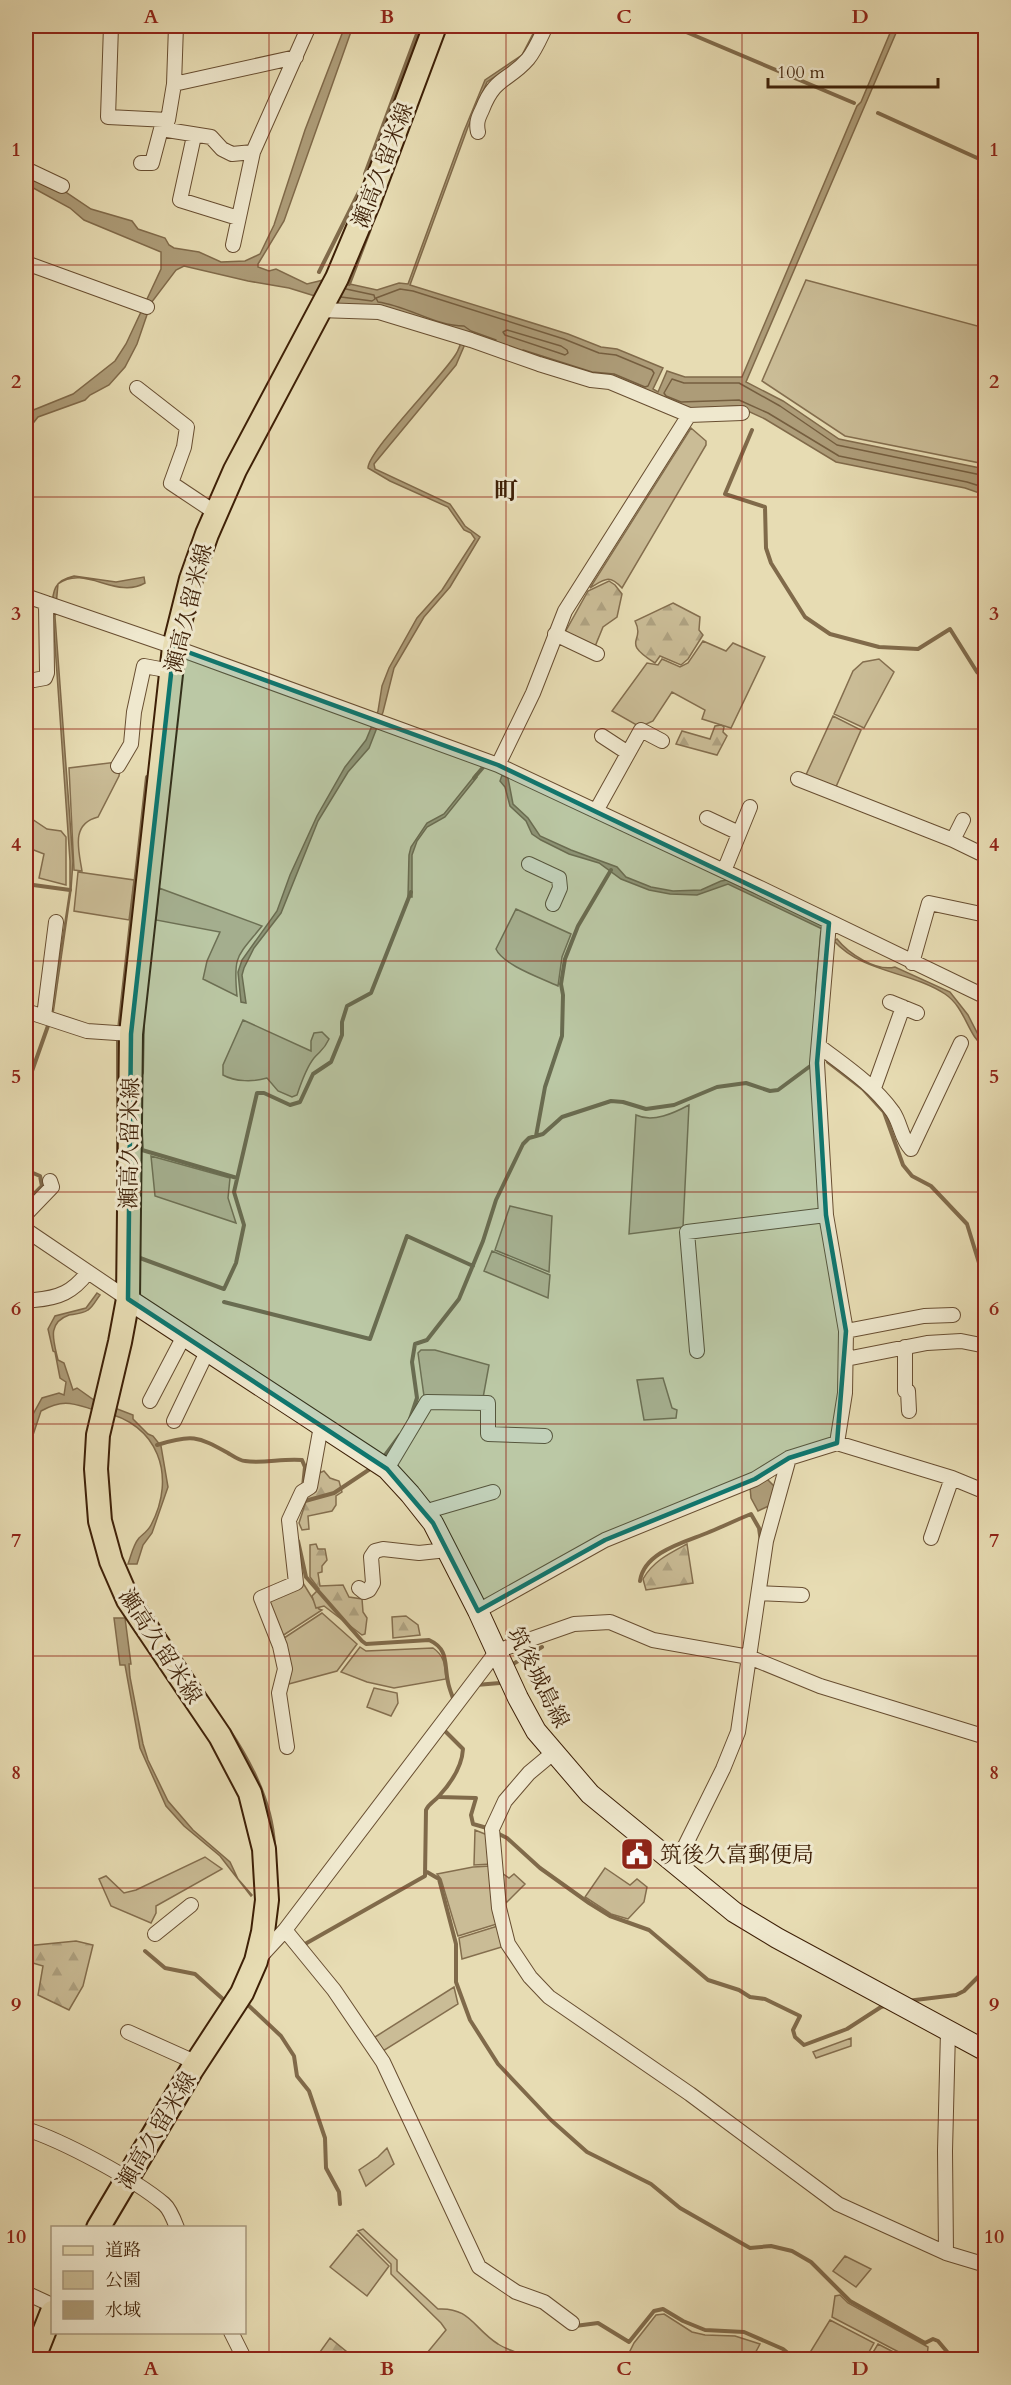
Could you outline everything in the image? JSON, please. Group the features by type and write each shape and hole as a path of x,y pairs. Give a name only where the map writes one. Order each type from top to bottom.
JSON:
{"main road":[{"name":"瀬高久留米線","path":"99,2226 125,2178 242,1993 256,1961 267,1900 264,1849 250,1793 220,1736 128,1600 111,1561 100,1521 96,1469 101,1424 128,1299 127,1187 130,1034 174,647 191,579 216,513 236,470 337,278 369,202 435,26"},
{"path":"33,2360 51,2315"}],"street":[{"path":"111,26 108,117 168,120 174,84 176,26"},
{"path":"233,245 253,153 309,26"},
{"path":"478,132 476,123 488,93 496,83 521,66 531,56 546,26"},
{"path":"174,84 296,57"},
{"path":"141,163 152,163 161,129 211,137 222,149 232,154 253,153"},
{"path":"194,136 180,200 238,218"},
{"path":"26,169 62,186"},
{"path":"26,263 147,307"},
{"path":"322,306 379,312 591,380 610,382 688,415 742,413"},
{"path":"137,388 187,427 184,447 171,483 216,513"},
{"path":"498,765 533,693 566,609 688,415"},
{"path":"563,591 566,609"},
{"path":"26,596 174,647 498,765 986,997"},
{"path":"34,680 45,678 47,673 46,603"},
{"path":"555,634 597,654"},
{"path":"118,766 131,744 134,712 144,666 171,671"},
{"path":"596,811 641,729 662,741"},
{"path":"602,736 628,753"},
{"path":"798,779 954,840 986,856"},
{"path":"724,871 750,807"},
{"path":"707,818 739,833"},
{"path":"954,840 963,820"},
{"path":"529,864 559,878 560,888 553,904"},
{"path":"912,963 929,903 986,915"},
{"path":"44,1016 56,922"},
{"path":"829,923 817,1063 826,1215 846,1331 845,1393 837,1443"},
{"path":"874,1089 896,1005 917,1013"},
{"path":"26,1011 87,1031 130,1034"},
{"path":"819,1046 874,1089 895,1114 904,1142 911,1149 962,1043"},
{"path":"26,1214 51,1187 50,1181"},
{"path":"697,1352 687,1232 826,1215"},
{"path":"26,1230 128,1299"},
{"path":"34,1300 57,1298 80,1283 88,1272"},
{"name":"筑後城島線","path":"128,1299 387,1469 424,1512 447,1550 536,1731 590,1794 618,1819 676,1863 734,1912 777,1938 986,2051"},
{"path":"846,1331 924,1317 952,1315"},
{"path":"150,1401 184,1336"},
{"path":"846,1359 927,1342 960,1341 986,1346"},
{"path":"905,1347 905,1390 908,1390 909,1411"},
{"path":"174,1420 207,1352"},
{"path":"387,1469 427,1402 488,1403 488,1434 545,1436"},
{"path":"287,1747 279,1693 285,1669 280,1646 261,1598 296,1583 289,1520 302,1492 310,1487 321,1426"},
{"path":"478,1611 605,1540 755,1479 789,1458 837,1443 952,1478 986,1492"},
{"path":"676,1863 723,1769 738,1732 766,1541 789,1458"},
{"path":"931,1538 952,1478"},
{"path":"424,1512 493,1492"},
{"path":"359,1588 364,1592 369,1590 373,1583 371,1557 375,1551 383,1549 420,1553 447,1550"},
{"path":"759,1593 802,1595"},
{"path":"256,1961 285,1930 497,1651 574,1624 610,1622 652,1641 749,1657 820,1686 986,1737"},
{"path":"553,1753 529,1773 505,1801 492,1829 499,1908 508,1944 531,1977 549,1997 690,2094 838,2204 946,2253 986,2265"},
{"path":"155,1934 191,1905"},
{"path":"285,1930 334,1990 382,2062 479,2267 516,2292 544,2302 572,2323"},
{"path":"946,2253 945,2151 948,2031"},
{"path":"128,2032 197,2063"},
{"path":"26,2129 83,2155 125,2178 166,2205 176,2226"},
{"path":"26,2293 51,2305"},
{"path":"232,2334 245,2360"}],"highlighted area":[{"path":"174,647 498,765 829,923 817,1063 826,1215 846,1331 837,1443 789,1458 755,1479 605,1540 478,1611 433,1523 387,1469 128,1299 131,1034"}],"green space":[{"path":"806,280 985,328 985,464 845,436 762,381"},
{"path":"691,428 706,441 706,445 622,588 614,581 607,579 590,588"},
{"path":"609,581 622,594 617,617 603,627 594,649 563,636 588,591"},
{"path":"673,603 700,617 699,630 703,635 688,659 681,665 660,656 655,663 638,650 636,642 638,628 635,621"},
{"path":"703,641 726,651 733,643 765,657 731,728 702,719 705,710 672,692 653,721 640,727 612,711 647,663 658,665 662,659 680,667 688,663"},
{"path":"879,659 894,672 864,728 834,714 853,671 863,662"},
{"path":"833,716 861,730 835,789 805,777"},
{"path":"721,725 727,736 717,755 676,744 682,731 710,739 715,726"},
{"path":"117,762 120,769 119,776 98,817 83,826 80,832 78,847 82,871 74,870 69,768"},
{"path":"26,815 47,829 61,831 66,837 66,885 39,878 44,854 26,847"},
{"path":"78,872 134,880 129,920 74,911"},
{"path":"159,888 262,926 239,957 236,972 237,996 203,979 207,961 220,932 156,920"},
{"path":"516,909 571,934 562,957 558,986 514,966 496,949"},
{"path":"243,1020 311,1051 314,1033 322,1032 329,1039 309,1066 297,1095 292,1097 278,1091 267,1078 245,1081 223,1075 223,1065"},
{"path":"689,1105 683,1227 629,1234 636,1115 656,1117 670,1114"},
{"path":"151,1156 230,1178 228,1198 236,1223 155,1196"},
{"path":"510,1206 552,1216 549,1272 495,1250"},
{"path":"492,1251 550,1275 548,1298 484,1271"},
{"path":"421,1350 435,1350 489,1365 483,1398 424,1396 418,1353"},
{"path":"663,1378 672,1408 677,1410 676,1418 644,1420 637,1380"},
{"path":"324,1471 330,1478 339,1481 342,1492 336,1496 336,1505 332,1511 308,1516 309,1529 302,1530 299,1523 308,1495 319,1473"},
{"path":"316,1544 318,1549 325,1549 327,1560 322,1566 322,1572 318,1573 320,1586 343,1585 349,1597 362,1599 363,1612 367,1618 365,1634 362,1635 324,1606 316,1608 312,1596 319,1589 310,1577 310,1545"},
{"path":"687,1544 693,1583 646,1590 643,1579 652,1567 662,1558"},
{"path":"303,1583 319,1609 322,1610 279,1638 264,1600"},
{"path":"322,1613 357,1644 337,1671 285,1685 281,1640"},
{"path":"406,1616 418,1625 420,1635 393,1638 392,1617"},
{"path":"360,1647 366,1651 433,1648 442,1658 446,1679 394,1688 367,1682 341,1672"},
{"path":"374,1688 397,1693 398,1703 391,1716 367,1707"},
{"path":"475,1830 490,1836 492,1864 474,1865"},
{"path":"205,1857 222,1869 156,1906 156,1913 151,1923 111,1906 99,1879 106,1876 124,1893 136,1890"},
{"path":"491,1866 500,1923 458,1936 441,1879 437,1874"},
{"path":"605,1868 630,1885 637,1879 647,1887 644,1902 628,1919 611,1914 585,1897"},
{"path":"502,1873 509,1878 514,1874 525,1884 506,1903"},
{"path":"501,1925 505,1946 462,1959 459,1938"},
{"path":"76,1941 93,1945 83,1986 69,2010 38,1995 43,1966 26,1961 26,1946"},
{"path":"454,1987 458,2004 383,2051 375,2037"},
{"path":"851,2038 851,2046 816,2058 813,2052"},
{"path":"387,2148 394,2164 366,2186 359,2170"},
{"path":"363,2229 397,2260 397,2271 438,2309 449,2309 465,2315 498,2344 528,2359 512,2359 503,2356 500,2360 422,2359 446,2330 391,2274 391,2264 358,2231"},
{"path":"357,2234 389,2266 367,2296 330,2267"},
{"path":"845,2256 871,2269 856,2287 833,2271"},
{"path":"840,2295 848,2303 928,2347 927,2359 912,2359 832,2317 835,2296"},
{"path":"664,2314 692,2332 735,2336 760,2344 752,2359 626,2359 634,2343 656,2315"},
{"path":"830,2320 874,2343 865,2359 806,2359"},
{"path":"330,2338 347,2352 342,2359 315,2359"},
{"path":"878,2344 907,2359 869,2359"}],"water":[{"path":"345,26 353,26 284,221 258,267 269,271 276,269 307,284 327,279 377,290 399,283 408,284 485,80 522,55 539,26 524,57 487,82 468,127 410,285 568,334 601,347 617,349 663,368 653,389 658,392 667,371 685,377 742,377 857,106 861,102 893,26 899,26 746,382 783,401 839,439 980,468 985,471 985,495 965,488 836,462 765,419 737,406 680,409 468,337 456,365 374,464 375,469 450,504 465,526 480,537 450,587 424,617 394,668 383,712 369,748 348,772 318,821 281,913 254,948 244,968 242,975 246,1003 241,1002 238,972 242,960 277,911 290,875 317,816 345,767 366,740 378,711 382,686 389,668 417,618 442,590 475,539 471,533 464,530 448,507 390,481 368,468 371,459 392,430 456,354 464,332 344,305 289,288 184,266 176,270 151,303 137,344 125,367 109,385 85,400 38,417 26,432 26,416 31,411 73,394 115,361 126,344 161,269 161,252 84,220 70,208 26,184 26,173 61,189 91,209 132,221 138,229 165,238 174,248 199,252 221,262 245,261 260,254 274,225 305,130"},
{"path":"74,576 116,582 144,577 145,583 123,588 79,578 68,579 58,584 66,578"},
{"path":"58,584 55,617 73,861 71,890 53,1014 51,1014 70,889 70,861 53,616 51,615 53,595"},
{"path":"476,774 477,777 445,817 427,827 417,841 412,855 412,897 408,897 411,847 427,823 444,814"},
{"path":"502,775 508,778 513,804 528,818 540,836 617,867 626,877 651,887 673,891 701,890 727,880 823,926 822,929 728,884 697,895 670,894 649,890 621,879 599,863 569,854 532,834 526,821 510,806 505,787 500,781"},
{"path":"837,939 848,950 871,964 879,967 895,967 950,992 968,1015 985,1048 974,1036 958,1007 945,994 931,986 859,960 834,941"},
{"path":"97,1293 100,1295 90,1309 62,1318 54,1328 53,1334 58,1360 64,1363 73,1390 77,1388 94,1400 133,1415 133,1419 161,1446 168,1487 152,1533 143,1545 137,1564 128,1564 137,1541 151,1525 159,1507 162,1471 157,1454 149,1440 137,1427 121,1418 72,1404 50,1406 41,1411 26,1456 26,1427 42,1398 59,1393 64,1395 66,1382 60,1378 48,1329 55,1316 86,1308"},
{"path":"766,1478 777,1489 773,1504 758,1511 751,1498 750,1487"},
{"path":"114,1618 125,1618 131,1664 129,1664 130,1677 143,1744 148,1760 168,1801 193,1830 230,1862 238,1879 251,1896 220,1856 184,1826 166,1806 140,1748 125,1665 120,1665"}],"waterway":[{"path":"365,174 420,26"},
{"path":"672,26 854,103"},
{"path":"878,113 986,162"},
{"path":"319,272 359,192"},
{"path":"349,284 370,229"},
{"path":"752,430 725,494 765,507 766,548 771,563 805,617 830,634 879,647 918,649 950,629 977,672 986,680"},
{"path":"474,778 485,765"},
{"path":"119,1029 147,777"},
{"path":"536,1136 545,1087 562,1036 561,984 565,959 578,926 611,870"},
{"path":"26,884 70,890"},
{"path":"140,1258 224,1289 236,1263 244,1225 234,1192 257,1093 264,1093 290,1105 300,1102 313,1074 331,1062 342,1035 342,1022 347,1006 371,993 411,892"},
{"path":"817,991 822,932"},
{"path":"142,1073 143,1021"},
{"path":"26,1088 49,1023"},
{"path":"118,1037 118,1171"},
{"path":"828,1062 863,1089 884,1112 903,1165 912,1176 931,1186 967,1224 984,1279 986,1299"},
{"path":"410,1419 417,1398 412,1362 415,1344 427,1340 459,1299 483,1241 496,1200 523,1144 529,1138 543,1134 562,1117 611,1101 646,1109 674,1105 717,1087 746,1083 770,1091 778,1090 813,1064"},
{"path":"141,1132 142,1150 237,1178"},
{"path":"26,1170 40,1176 42,1186 26,1202"},
{"path":"224,1302 370,1339 407,1236 473,1266"},
{"path":"383,1458 400,1435"},
{"path":"157,1445 187,1438 209,1443 243,1461 302,1460 305,1467 303,1487"},
{"path":"304,1498 305,1501 334,1493 373,1467"},
{"path":"640,1581 643,1571 657,1555 677,1544 751,1514 759,1528 761,1542"},
{"path":"298,1541 306,1577 362,1641 366,1644 429,1640 440,1648 443,1652 448,1684 454,1701"},
{"path":"510,1668 542,1647"},
{"path":"476,1685 500,1683 503,1679"},
{"path":"305,1944 425,1876 426,1810 452,1780 463,1749 444,1730 446,1727"},
{"path":"229,1730 245,1756 265,1800 274,1845"},
{"path":"439,1797 476,1798 471,1815 473,1824 487,1828"},
{"path":"497,1833 507,1838 540,1868 589,1903 610,1916 649,1930 708,1980 739,1990 750,1997 765,1999 800,2016 793,2030 795,2037 804,2045 847,2029 881,2007 888,2005"},
{"path":"427,1872 439,1879 456,1944 456,1982 470,2020 498,2064 551,2120 587,2152 651,2184 680,2208 750,2248 771,2246 792,2251 811,2262 850,2301 925,2343 933,2339 938,2341 954,2360"},
{"path":"145,1951 165,1968 195,1974 224,2000"},
{"path":"907,2001 956,1995 964,1991 986,1969"},
{"path":"247,2004 281,2036 294,2056 297,2076 309,2091 325,2138 326,2168 339,2192 340,2204"},
{"path":"575,2326 598,2323 629,2342 654,2311 663,2309 705,2330 744,2332 783,2349 796,2360"}],"place":[{"name":"筑後久富郵便局","path":"637,1854"}],"district":[{"name":"町","path":"506,491"}]}
